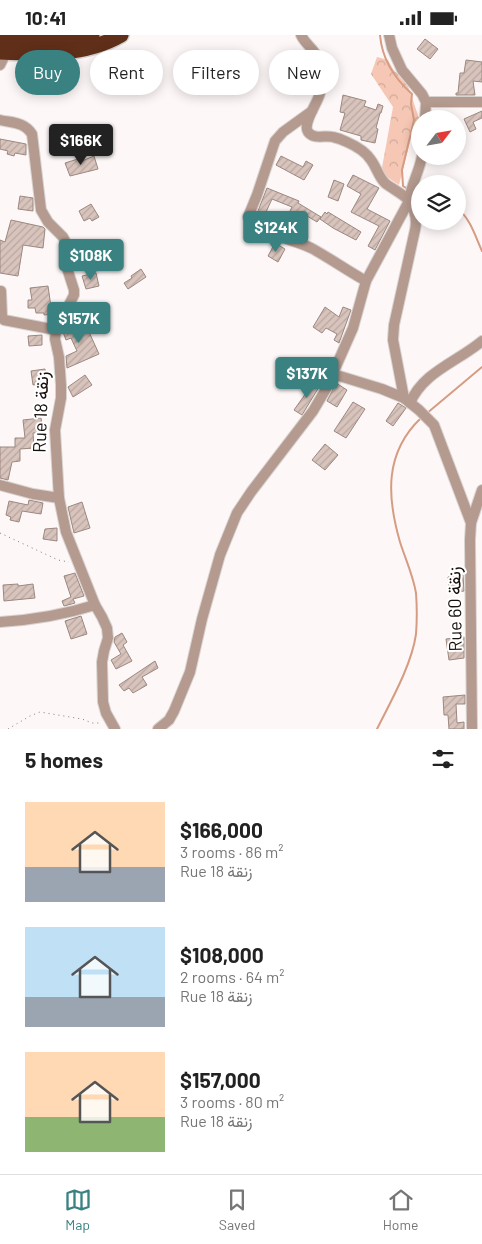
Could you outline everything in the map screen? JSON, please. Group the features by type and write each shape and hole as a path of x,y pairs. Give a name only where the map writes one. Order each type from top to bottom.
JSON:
{"highway":[{"path":"2,48 92,35"},
{"path":"2,48 48,53 74,51 98,46 121,35"}],"street":[{"path":"302,35 303,39 316,54 321,67 320,95 310,115 307,127 309,133 314,136 332,136 346,141 359,149 372,161 385,183 410,195"},
{"path":"389,35 392,48 400,65 426,102 426,110"},
{"path":"426,102 482,102"},
{"path":"313,110 283,132 275,141 248,217 249,220 262,228 311,248 366,281"},
{"path":"0,120 20,123 27,127 32,134 42,210 48,222 63,237 66,243 66,265 74,295 56,330 4,320 2,316 1,291"},
{"path":"158,729 169,720 190,672 202,619 220,555 237,513 313,411 333,374 354,328 366,281 410,195 419,165"},
{"path":"407,401 393,340 399,299 416,223 410,195"},
{"name":"Rue 18 زنقة","path":"56,330 55,345 59,357 61,385 61,398 55,430 59,497 66,532 95,605 102,617 108,638 102,662 103,694 106,713 113,726"},
{"path":"407,401 428,377 482,341"},
{"path":"333,374 382,389 407,401 434,425 471,523"},
{"path":"0,485 33,494 59,497"},
{"name":"Rue 60 زنقة","path":"472,729 471,523 482,490"},
{"path":"0,622 36,619 78,611 95,605"}],"path":[{"path":"0,533 58,560 79,564"},
{"path":"8,729 40,712 113,726"}],"green space":[{"path":"377,57 388,60 393,69 408,86 416,110 411,110 411,138 399,185 381,173 393,107 371,74"}],"building":[{"path":"425,39 438,49 430,59 417,49"},
{"path":"466,60 482,62 482,82 473,81 475,95 456,95 458,93 460,73 464,73"},
{"path":"343,95 366,101 364,106 376,110 378,104 383,106 376,128 378,129 375,143 361,140 361,136 340,130 345,113 340,112"},
{"path":"482,111 482,118 473,122 476,129 470,132 466,118"},
{"path":"0,139 26,144 26,155 15,153 14,156 7,154 8,151 0,149"},
{"path":"94,156 98,169 70,176 65,163 81,158 82,161"},
{"path":"281,156 303,167 306,161 313,165 304,180 276,165"},
{"path":"353,175 379,188 367,209 390,221 375,250 368,246 379,226 351,212 361,194 347,186"},
{"path":"334,180 344,184 338,201 328,197"},
{"path":"267,188 299,201 298,203 321,217 317,222 302,213 295,226 298,227 295,234 264,222 256,216","holes":["272,199 292,207 285,221 266,212"]},
{"path":"20,196 33,198 33,211 18,209"},
{"path":"91,204 99,217 92,221 90,218 84,221 79,211"},
{"path":"325,212 361,232 356,240 320,219"},
{"path":"11,220 45,229 43,248 23,245 18,276 0,273 0,240 5,242"},
{"path":"275,243 285,249 278,262 268,256"},
{"path":"76,251 85,265 76,270 73,264 73,253"},
{"path":"141,269 146,277 128,289 124,283"},
{"path":"96,273 99,286 86,289 82,276"},
{"path":"48,286 52,314 36,313 35,308 28,308 28,300 32,300 30,288"},
{"path":"325,307 339,317 343,307 351,310 339,343 334,340 337,334 326,328 322,333 313,327"},
{"path":"77,320 83,334 89,332 99,354 67,368 66,356 77,351 71,338 66,340 63,332 66,325"},
{"path":"42,335 42,345 29,346 28,336"},
{"path":"45,369 47,383 33,385 31,371"},
{"path":"85,375 92,385 73,397 68,387"},
{"path":"313,383 319,387 302,415 294,410"},
{"path":"336,383 347,390 337,407 327,401"},
{"path":"353,402 365,409 346,438 334,431"},
{"path":"398,403 406,408 393,426 386,421"},
{"path":"41,418 43,432 33,433 34,448 20,449 20,461 12,462 8,480 0,478 0,447 15,447 15,438 25,438 23,420"},
{"path":"325,444 338,455 325,470 312,460"},
{"path":"29,500 43,503 41,514 22,511 19,522 10,520 11,517 6,515 9,501 28,505"},
{"path":"82,502 90,528 74,533 68,507"},
{"path":"57,528 57,541 43,539 45,529"},
{"path":"75,573 84,596 73,599 75,603 64,606 62,601 71,597 64,576"},
{"path":"463,575 464,591 450,593 448,577"},
{"path":"18,584 18,586 33,584 35,598 4,601 3,585"},
{"path":"81,616 87,634 71,639 65,621"},
{"path":"122,633 127,642 123,645 132,661 116,669 111,660 121,654 114,642 115,637"},
{"path":"464,637 464,658 449,660 446,639"},
{"path":"155,661 158,668 142,677 147,685 133,693 129,688 124,691 119,685"},
{"path":"465,695 465,704 456,704 457,723 464,722 464,729 449,729 448,715 444,715 443,697"}],"waterway":[{"path":"380,35 383,53 390,68 412,94 411,104 414,120 402,170 403,186 409,190"},
{"path":"466,219 482,251"},
{"path":"426,414 482,367"},
{"path":"377,729 406,670 416,634 416,593 400,542 391,492 392,476 400,446 421,418"}]}
